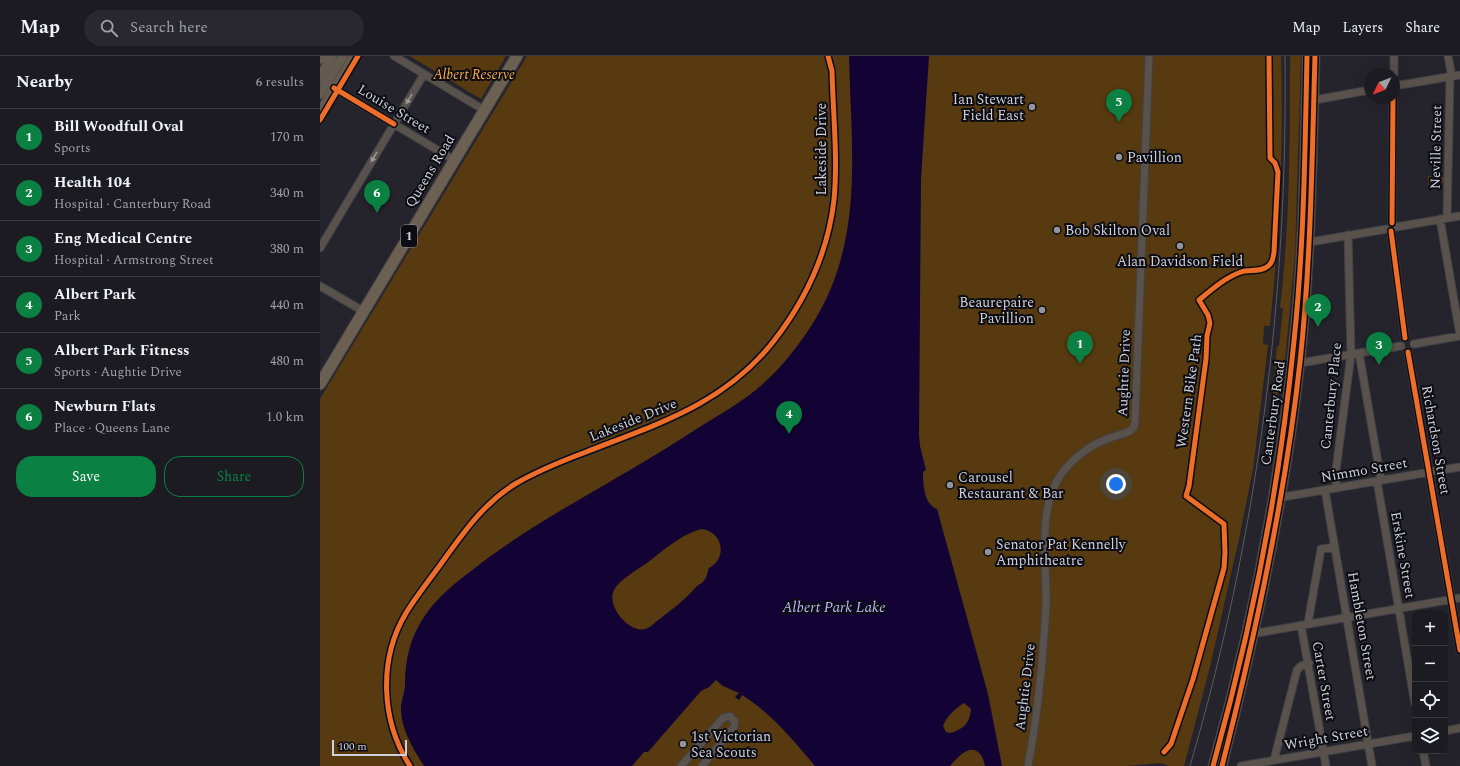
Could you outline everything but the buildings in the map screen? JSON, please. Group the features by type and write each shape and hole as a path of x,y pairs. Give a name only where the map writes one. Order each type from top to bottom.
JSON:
{"highway":[{"name":"Queens Road","path":"320,384 517,56"}],"main road":[{"path":"320,94 322,80 332,56"},
{"path":"322,80 343,56"},
{"path":"320,112 354,56"},
{"name":"Canterbury Road","path":"1307,56 1310,101"},
{"name":"Canterbury Road","path":"1222,766 1277,498 1300,363 1310,101 1315,56"},
{"name":"Canterbury Road","path":"1277,498 1305,242"},
{"name":"Canterbury Road","path":"1213,766 1250,634"}],"street":[{"path":"394,56 484,110"},
{"name":"Lakeside Drive","path":"410,766 401,750 390,717 387,688 389,660 394,641 406,614 468,526 506,490 528,477 566,460 670,419 714,396 746,371 767,349 788,322 797,307 818,265 834,201 835,171 832,71 828,56"},
{"name":"Aughtie Drive","path":"1028,766 1041,677 1046,604 1046,519 1050,495 1059,478 1077,457 1099,442 1130,431 1134,427 1150,56"},
{"path":"1394,56 1394,68"},
{"name":"Neville Street","path":"1448,56 1451,77 1444,219 1460,336"},
{"path":"320,248 424,74"},
{"path":"1400,85 1460,75"},
{"name":"Louise Street","path":"322,80 454,160"},
{"path":"1310,101 1364,91"},
{"path":"1393,104 1391,227 1405,338 1402,340 1400,346"},
{"path":"1305,242 1460,216"},
{"name":"Canterbury Place","path":"1337,488 1335,478 1351,354 1348,235"},
{"path":"320,286 363,311"},
{"path":"1414,344 1460,336"},
{"path":"1405,338 1412,340 1414,344"},
{"path":"1400,346 1402,350 1408,352 1414,348 1414,344"},
{"path":"1300,363 1400,346"},
{"name":"Richardson Street","path":"1408,352 1460,650"},
{"name":"Erskine Street","path":"1360,353 1412,686"},
{"name":"Nimmo Street","path":"1277,498 1460,467"},
{"name":"Hambleton Street","path":"1325,490 1372,766"},
{"path":"1304,624 1321,549 1335,546"},
{"path":"1250,634 1460,598"},
{"name":"Carter Street","path":"1304,624 1326,766"},
{"path":"1272,762 1276,753 1297,670 1301,666 1309,663"},
{"path":"681,766 723,718 730,716 735,722 734,727 702,766"},
{"path":"1448,730 1460,728"},
{"name":"Wright Street","path":"1241,766 1272,762 1412,737"},
{"path":"1424,754 1426,766"}],"green space":[{"name":"Albert Reserve","path":"410,56 506,56 481,99"},
{"path":"527,56 1281,56 1282,124 1276,259 1270,326 1264,326 1263,344 1268,345 1253,469 1210,667 1184,766 1169,766 1160,763 1126,766 320,766 320,399"},
{"path":"1290,56 1301,56 1295,254 1284,371 1280,371 1277,399 1271,412 1277,346 1279,346 1283,308 1280,308 1288,214"},
{"path":"1428,176 1444,177 1444,182 1428,185"}],"water":[{"name":"Albert Park Lake","path":"849,56 929,56 921,179 919,435 926,470 923,472 923,483 925,494 929,503 937,509 988,694 1002,766 985,766 981,755 976,751 968,750 956,759 950,766 815,766 763,710 742,695 739,700 735,697 739,693 723,686 716,680 709,687 701,691 648,752 644,752 632,766 424,766 405,730 401,714 401,706 405,689 406,665 410,647 416,630 426,614 439,598 463,577 522,534 657,454 731,408 758,389 776,372 813,323 830,291 841,259 848,226 852,160","holes":["701,529 714,535 718,540 721,552 715,564 709,568 707,576 687,597 648,628 638,629 632,627 620,617 613,603 612,596 616,586 672,543","964,703 971,709 968,722 961,728 951,733 946,732 943,726 946,719"]}],"tram line":[{"path":"320,87 339,56"},
{"path":"1190,766 1214,679 1234,591 1251,503 1264,414 1274,325 1281,236 1285,146 1285,56"}],"cycle path":[{"path":"320,120 358,56"},
{"path":"410,766 400,748 393,730 389,710 387,670 391,650 397,631 410,606 475,519 504,492 532,475 663,422 711,397 733,382 754,364 773,342 795,310 805,293 820,257 831,219 834,200 836,168 835,136 832,71 828,56"},
{"name":"Western Bike Path","path":"1164,752 1171,744 1193,679 1224,568 1224,524 1186,496 1189,486 1206,359 1207,336 1210,323 1208,315 1199,300 1219,284 1235,274 1267,267 1272,262 1274,255 1278,172 1275,163 1270,158 1269,56"},
{"path":"1213,766 1252,608 1273,502 1281,448 1294,341 1300,270 1305,163 1307,56"},
{"path":"1222,766 1258,616 1278,515 1294,413 1307,286 1315,56"},
{"path":"334,88 394,124"},
{"path":"1392,223 1393,104"},
{"path":"1391,231 1405,338"},
{"path":"1408,352 1460,650"}],"place":[{"name":"Ian Stewart Field East","path":"1032,107"},
{"name":"Albert Park Fitness","path":"1119,122"},
{"name":"Pavillion","path":"1119,157"},
{"name":"Newburn Flats","path":"377,213"},
{"name":"Bob Skilton Oval","path":"1057,230"},
{"name":"Alan Davidson Field","path":"1180,246"},
{"name":"Beaurepaire Pavillion","path":"1042,310"},
{"name":"Health 104","path":"1318,327"},
{"name":"Bill Woodfull Oval","path":"1080,364"},
{"name":"Eng Medical Centre","path":"1379,365"},
{"name":"Albert Park","path":"789,434"},
{"name":"Carousel Restaurant & Bar","path":"950,485"},
{"name":"Senator Pat Kennelly Amphitheatre","path":"988,552"},
{"name":"1st Victorian Sea Scouts","path":"683,744"}]}
